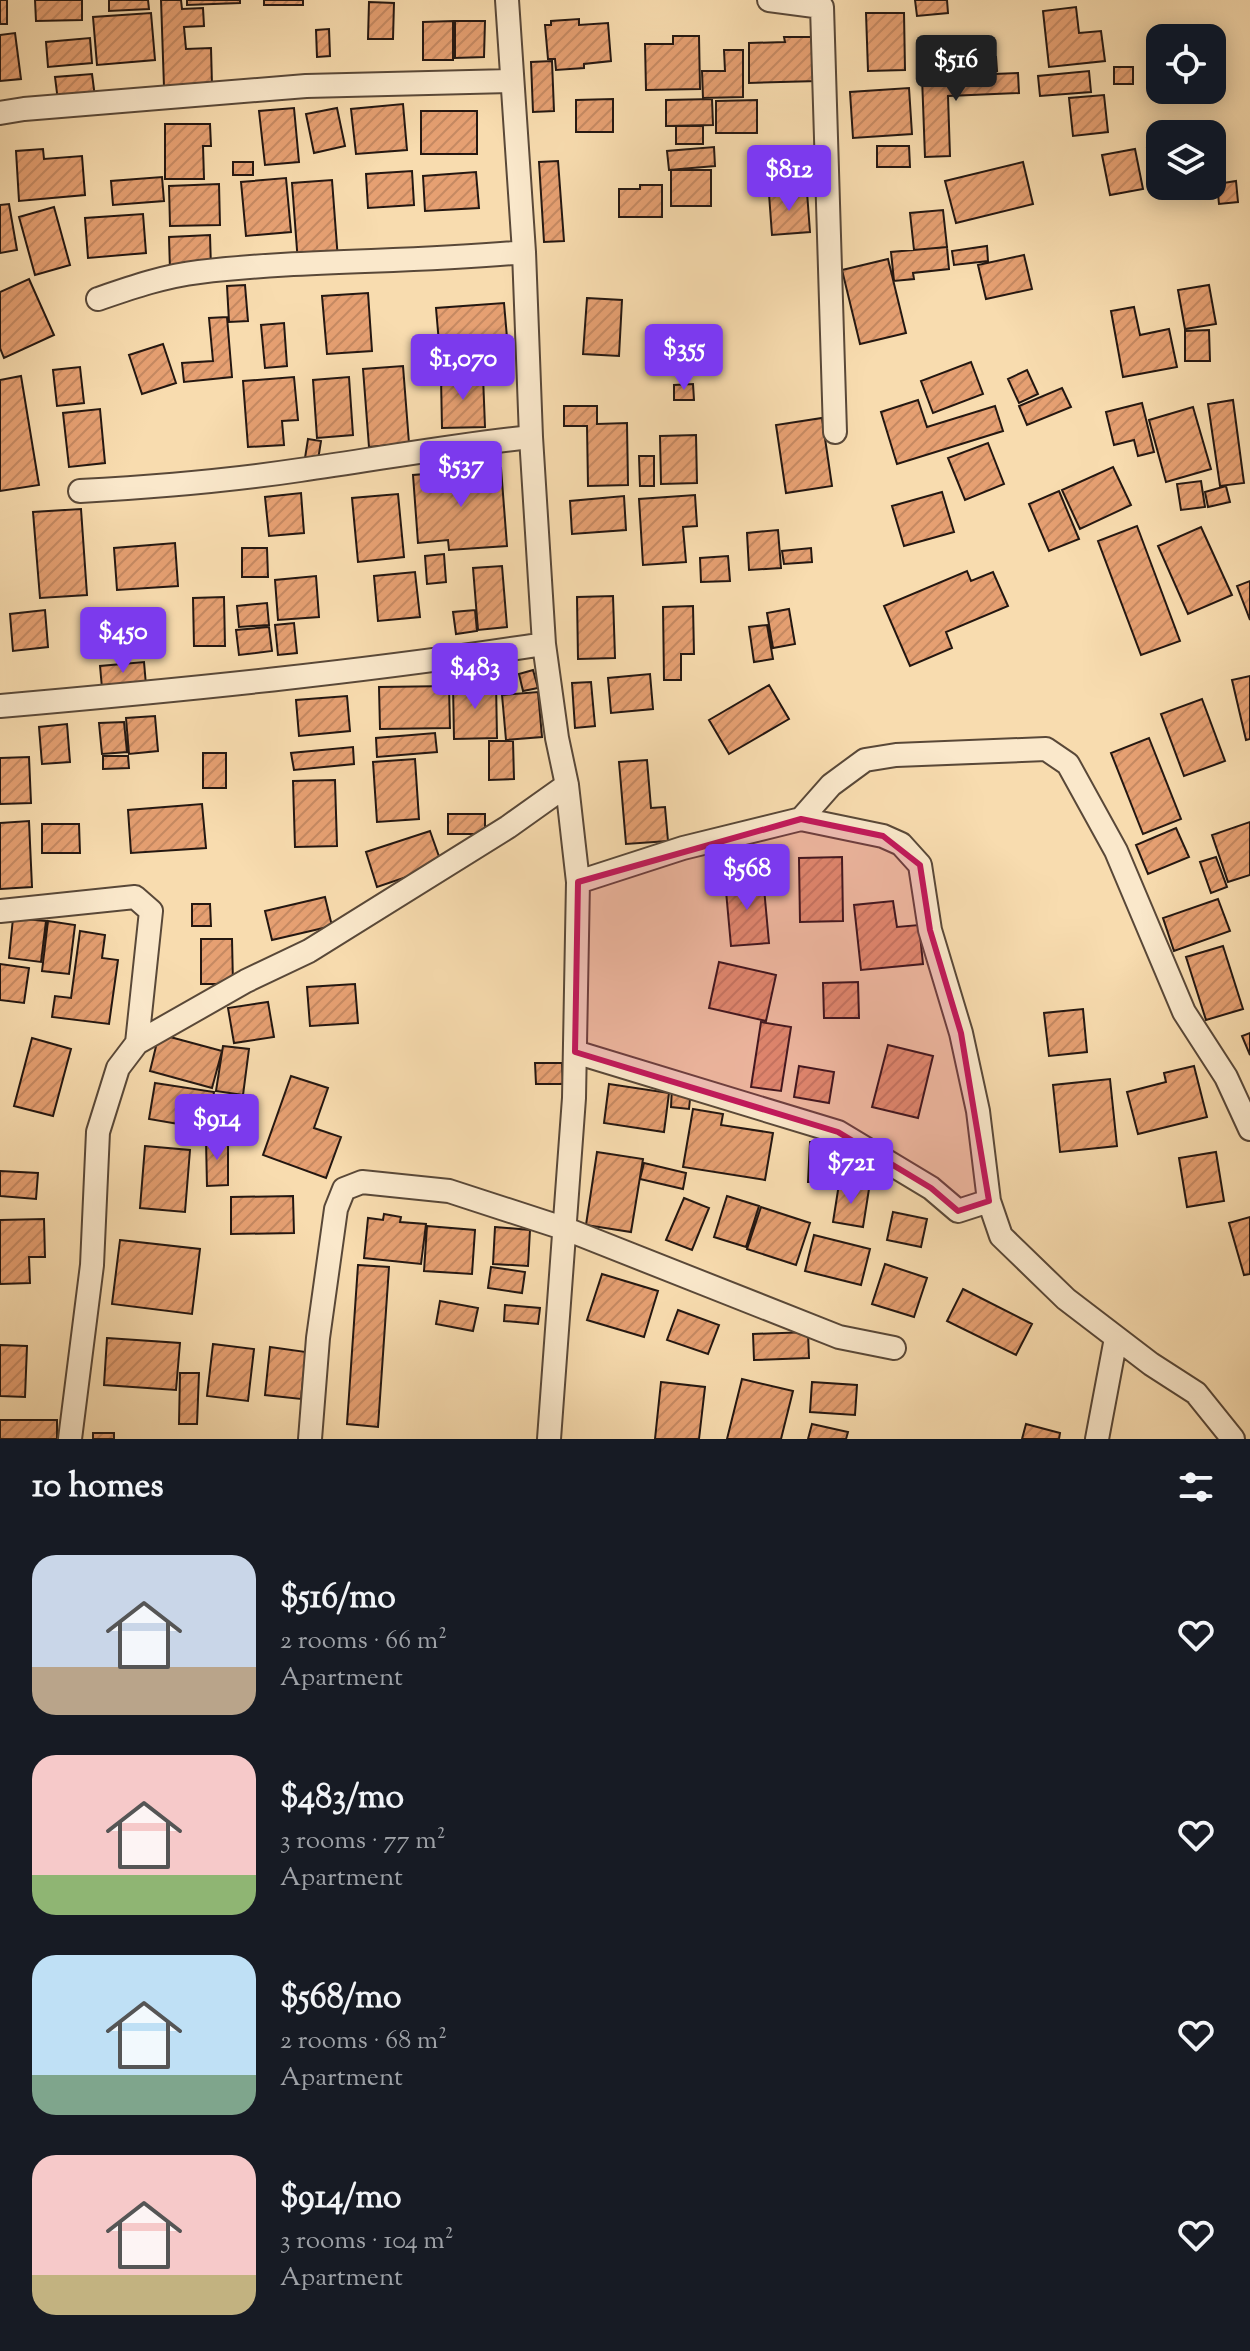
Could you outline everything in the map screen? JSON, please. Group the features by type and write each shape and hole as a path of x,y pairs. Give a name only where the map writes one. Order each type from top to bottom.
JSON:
{"street":[{"path":"507,0 524,252 531,437 544,644 567,785 578,882 575,1052 566,1229 549,1439"},
{"path":"769,0 822,7 835,432"},
{"path":"0,113 306,86 512,81"},
{"path":"98,299 196,272 467,258 524,252"},
{"path":"80,491 175,486 531,437"},
{"path":"0,706 390,665 544,644"},
{"path":"801,819 831,785 865,760 896,755 1046,749 1068,764 1116,851 1184,1012 1226,1077 1250,1129"},
{"path":"70,1439 92,1265 98,1132 118,1068 137,1043 246,981 309,951 508,827 567,785"},
{"path":"578,882 609,869 683,848 801,819 883,836 901,844 920,865 930,930 970,1072 989,1201 1001,1236 1066,1299 1151,1364 1196,1393 1233,1439"},
{"path":"0,911 135,897 151,911 137,1043"},
{"path":"575,1052 838,1132 931,1188 958,1211 989,1201"},
{"path":"310,1439 318,1338 336,1209 344,1189 362,1182 449,1191 566,1229 839,1337 894,1348"},
{"path":"1097,1439 1116,1338"}],"highlighted area":[{"path":"801,819 883,836 920,865 930,930 961,1033 989,1201 958,1211 931,1188 838,1132 575,1052 578,882"}],"building":[{"path":"0,0 7,0 7,24 0,24"},
{"path":"35,0 82,0 82,20 36,21"},
{"path":"109,0 148,0 149,9 109,11"},
{"path":"161,0 181,0 182,9 203,8 204,26 184,27 186,49 211,48 212,85 164,87"},
{"path":"187,0 240,0 240,3 187,5"},
{"path":"264,0 303,0 303,5 264,5"},
{"path":"915,0 947,0 948,13 917,16"},
{"path":"369,2 394,3 393,39 368,39"},
{"path":"1076,7 1079,33 1101,31 1105,61 1049,67 1043,11"},
{"path":"151,13 155,60 97,65 93,17"},
{"path":"866,13 904,13 905,70 868,71"},
{"path":"579,19 579,25 608,23 611,61 584,64 584,68 556,70 555,59 548,59 545,25 551,25 551,21"},
{"path":"453,21 453,60 423,60 423,22"},
{"path":"455,21 485,21 484,57 455,58"},
{"path":"329,29 330,56 317,57 316,30"},
{"path":"15,33 21,79 0,81 0,35"},
{"path":"673,36 699,36 700,89 646,90 645,44 673,44"},
{"path":"784,37 817,37 818,81 749,83 749,43 785,42"},
{"path":"90,38 92,63 48,67 46,42"},
{"path":"724,50 743,50 743,97 703,98 702,71 725,71"},
{"path":"967,57 996,57 997,71 968,72"},
{"path":"552,61 554,111 533,112 531,62"},
{"path":"1114,67 1133,67 1133,84 1114,84"},
{"path":"1089,71 1091,92 1040,96 1038,76"},
{"path":"1018,73 1019,93 948,96 950,156 925,157 922,77"},
{"path":"92,74 95,97 58,101 55,77"},
{"path":"909,88 912,134 853,138 850,92"},
{"path":"1104,95 1108,132 1073,136 1069,98"},
{"path":"613,99 613,132 576,132 576,100"},
{"path":"712,99 713,125 666,126 666,100"},
{"path":"757,100 757,133 716,133 716,101"},
{"path":"403,104 407,150 356,154 351,109"},
{"path":"294,108 299,162 265,165 259,111"},
{"path":"337,108 345,146 314,153 306,114"},
{"path":"421,111 477,111 477,154 421,154"},
{"path":"165,124 210,124 211,146 203,146 204,179 165,179"},
{"path":"676,126 703,126 703,144 676,144"},
{"path":"877,146 909,146 910,167 877,167"},
{"path":"714,147 715,166 669,170 667,151"},
{"path":"43,149 44,159 82,156 85,195 19,201 16,151"},
{"path":"1135,149 1143,189 1110,195 1102,155"},
{"path":"558,161 564,241 544,242 539,162"},
{"path":"233,162 253,162 253,175 233,175"},
{"path":"1023,162 1033,204 956,223 945,181"},
{"path":"671,170 711,170 711,206 671,206"},
{"path":"412,171 414,205 368,208 366,174"},
{"path":"476,172 479,208 425,211 423,176"},
{"path":"162,177 164,201 113,205 111,181"},
{"path":"286,178 291,232 246,236 241,182"},
{"path":"332,180 338,260 298,263 292,183"},
{"path":"1236,181 1238,202 1219,204 1219,200 1226,200 1226,183"},
{"path":"219,184 220,225 170,226 169,186"},
{"path":"640,185 662,185 662,217 619,217 619,189 640,189"},
{"path":"807,192 810,232 772,235 769,194"},
{"path":"9,204 17,250 0,253 0,205"},
{"path":"54,207 70,265 35,275 19,217"},
{"path":"943,210 947,247 914,250 910,213"},
{"path":"143,214 146,253 88,258 85,218"},
{"path":"210,235 211,268 170,270 169,237"},
{"path":"987,246 988,261 954,265 952,251"},
{"path":"947,247 949,269 913,273 914,279 894,281 891,252"},
{"path":"1024,255 1032,289 986,299 978,265"},
{"path":"888,259 906,333 860,344 842,270"},
{"path":"29,279 54,335 4,358 0,348 0,292"},
{"path":"245,285 248,321 229,322 227,286"},
{"path":"1209,285 1216,324 1185,329 1178,290"},
{"path":"368,293 372,351 327,354 322,296"},
{"path":"587,298 622,300 619,356 583,354"},
{"path":"504,303 508,349 440,355 436,308"},
{"path":"1134,307 1140,335 1169,329 1177,367 1123,377 1111,311"},
{"path":"227,317 232,377 184,382 182,363 213,361 209,318"},
{"path":"284,323 287,366 265,368 261,325"},
{"path":"1209,330 1210,361 1185,361 1185,331"},
{"path":"163,344 176,383 142,394 129,355"},
{"path":"971,362 983,394 933,413 921,381"},
{"path":"403,366 409,443 369,447 363,369"},
{"path":"80,367 84,403 57,406 53,370"},
{"path":"1027,370 1038,394 1019,403 1008,379"},
{"path":"21,376 39,485 0,491 0,380"},
{"path":"483,376 485,427 442,428 441,378"},
{"path":"294,377 298,420 282,421 284,445 248,447 243,381"},
{"path":"349,377 353,435 317,438 313,380"},
{"path":"693,384 694,400 674,400 674,385"},
{"path":"1062,388 1071,407 1027,425 1019,406"},
{"path":"918,400 927,427 995,406 1003,431 897,464 881,412"},
{"path":"1233,400 1244,483 1220,486 1208,404"},
{"path":"1142,403 1154,452 1138,456 1134,440 1114,445 1106,412"},
{"path":"564,406 597,406 597,424 627,423 628,485 588,486 587,426 564,426"},
{"path":"1193,407 1211,469 1166,482 1149,420"},
{"path":"100,409 105,463 69,467 63,413"},
{"path":"822,418 832,486 786,493 776,425"},
{"path":"696,435 697,483 661,484 660,436"},
{"path":"308,439 321,441 318,460 305,458"},
{"path":"988,443 1004,484 965,500 948,458"},
{"path":"639,456 654,456 654,486 640,486"},
{"path":"1113,467 1131,505 1080,529 1062,490"},
{"path":"501,468 507,546 449,550 448,540 418,543 413,475"},
{"path":"1201,481 1205,507 1181,510 1177,484"},
{"path":"1226,486 1230,502 1208,507 1205,492"},
{"path":"1059,491 1079,539 1049,551 1029,504"},
{"path":"942,492 954,532 904,546 892,506"},
{"path":"301,493 304,533 269,536 265,497"},
{"path":"398,494 404,557 358,562 352,498"},
{"path":"695,495 697,526 683,527 686,562 643,565 639,499"},
{"path":"624,496 626,530 572,534 570,501"},
{"path":"81,509 87,595 40,598 33,512"},
{"path":"1137,526 1180,641 1141,655 1098,541"},
{"path":"1201,527 1232,595 1188,614 1158,546"},
{"path":"778,530 781,568 749,570 747,533"},
{"path":"175,543 178,586 117,590 114,548"},
{"path":"242,548 267,548 268,577 242,577"},
{"path":"811,548 812,562 784,564 782,551"},
{"path":"444,554 446,582 427,584 425,556"},
{"path":"728,556 730,581 701,582 700,558"},
{"path":"502,566 507,627 478,630 473,568"},
{"path":"967,571 971,581 993,572 1008,606 946,632 952,648 910,666 884,606"},
{"path":"415,572 420,617 378,621 374,576"},
{"path":"316,576 319,617 278,620 275,580"},
{"path":"1250,581 1250,620 1237,586"},
{"path":"613,596 615,658 578,659 577,597"},
{"path":"224,597 225,646 194,646 193,598"},
{"path":"267,603 269,625 239,627 237,606"},
{"path":"693,606 694,654 681,654 681,680 664,680 663,607"},
{"path":"789,609 795,644 773,648 767,613"},
{"path":"45,610 48,647 13,651 10,614"},
{"path":"475,610 477,631 456,634 453,612"},
{"path":"294,623 297,653 278,655 275,625"},
{"path":"93,625 134,625 135,657 94,658"},
{"path":"767,625 773,659 754,662 749,627"},
{"path":"269,627 272,651 239,655 236,630"},
{"path":"144,662 146,685 102,688 100,666"},
{"path":"533,670 538,688 523,691 519,674"},
{"path":"650,674 653,709 611,713 608,678"},
{"path":"1250,676 1250,739 1246,740 1232,680"},
{"path":"496,682 497,738 454,739 453,684"},
{"path":"591,682 595,726 575,728 572,683"},
{"path":"769,685 789,719 729,754 709,720"},
{"path":"449,686 450,728 380,729 379,687"},
{"path":"538,692 542,737 506,740 502,695"},
{"path":"347,696 350,731 299,736 296,700"},
{"path":"1202,699 1225,761 1184,776 1161,714"},
{"path":"155,716 158,751 129,754 126,718"},
{"path":"124,722 127,752 102,754 99,723"},
{"path":"67,724 70,762 42,764 39,727"},
{"path":"435,733 437,752 377,757 376,738"},
{"path":"1149,738 1181,819 1143,834 1111,753"},
{"path":"489,741 513,741 514,779 489,780"},
{"path":"353,747 354,764 294,770 291,753"},
{"path":"203,753 226,753 226,788 203,788"},
{"path":"103,756 128,756 129,768 103,769"},
{"path":"29,757 31,803 0,804 0,758"},
{"path":"415,759 419,819 377,822 373,762"},
{"path":"647,760 651,808 665,807 668,841 626,844 619,762"},
{"path":"335,780 337,846 295,847 293,781"},
{"path":"202,804 206,848 131,853 128,810"},
{"path":"448,814 485,814 485,834 448,834"},
{"path":"29,821 32,887 0,889 0,823"},
{"path":"1250,822 1250,875 1228,882 1212,835"},
{"path":"42,824 79,824 80,853 42,853"},
{"path":"1176,828 1189,857 1148,874 1136,845"},
{"path":"430,831 442,865 377,887 366,852"},
{"path":"842,857 843,921 800,922 799,858"},
{"path":"1216,857 1227,887 1211,893 1200,862"},
{"path":"763,877 769,943 731,946 725,880"},
{"path":"325,897 332,926 272,940 265,911"},
{"path":"1218,899 1230,931 1174,951 1163,918"},
{"path":"893,901 897,927 919,925 923,964 861,970 854,905"},
{"path":"192,904 210,904 211,926 192,926"},
{"path":"13,918 46,921 41,962 9,958"},
{"path":"48,921 75,925 69,974 42,971"},
{"path":"80,931 105,935 102,958 118,960 109,1024 52,1017 55,996 71,998"},
{"path":"201,939 232,939 233,984 201,984"},
{"path":"1223,946 1243,1009 1206,1020 1186,957"},
{"path":"719,962 776,975 766,1021 709,1008"},
{"path":"0,964 29,968 24,1003 0,1000"},
{"path":"858,982 859,1018 824,1018 823,983"},
{"path":"355,984 358,1023 310,1026 307,987"},
{"path":"268,1002 274,1037 234,1043 228,1008"},
{"path":"1083,1009 1087,1052 1049,1056 1044,1013"},
{"path":"761,1022 791,1027 781,1091 751,1087"},
{"path":"1250,1033 1250,1055 1242,1036"},
{"path":"159,1034 222,1051 212,1088 150,1071"},
{"path":"32,1038 71,1049 53,1116 14,1106"},
{"path":"888,1045 933,1056 918,1118 872,1107"},
{"path":"223,1046 249,1049 243,1095 216,1091"},
{"path":"535,1063 562,1063 563,1084 536,1084"},
{"path":"799,1066 834,1072 829,1103 794,1097"},
{"path":"1194,1066 1207,1117 1138,1134 1127,1092 1166,1082 1164,1073"},
{"path":"291,1076 328,1088 314,1128 341,1137 326,1178 263,1155"},
{"path":"1110,1079 1117,1146 1060,1152 1053,1085"},
{"path":"155,1083 214,1092 208,1129 149,1119"},
{"path":"609,1084 669,1093 664,1132 604,1123"},
{"path":"672,1087 691,1089 689,1109 671,1107"},
{"path":"214,1099 236,1102 230,1138 209,1136"},
{"path":"693,1109 723,1114 721,1125 773,1133 765,1180 683,1167"},
{"path":"228,1139 228,1185 207,1186 206,1140"},
{"path":"810,1142 829,1143 827,1182 808,1182"},
{"path":"145,1146 190,1150 185,1212 140,1208"},
{"path":"597,1152 643,1159 631,1232 586,1225"},
{"path":"1216,1152 1224,1201 1187,1207 1179,1158"},
{"path":"644,1163 686,1173 683,1189 640,1179"},
{"path":"0,1171 38,1173 36,1199 0,1196"},
{"path":"839,1184 869,1189 863,1227 833,1222"},
{"path":"293,1196 294,1233 231,1234 231,1197"},
{"path":"727,1196 759,1206 746,1247 714,1237"},
{"path":"684,1198 709,1208 692,1250 666,1240"},
{"path":"761,1207 810,1223 796,1265 747,1249"},
{"path":"893,1212 927,1219 921,1247 887,1240"},
{"path":"384,1214 401,1217 400,1222 426,1224 421,1264 364,1258 368,1218 383,1220"},
{"path":"1250,1217 1250,1274 1244,1275 1229,1223"},
{"path":"44,1219 45,1257 29,1257 30,1283 0,1284 0,1220"},
{"path":"427,1226 475,1230 472,1274 424,1271"},
{"path":"495,1227 530,1230 528,1266 493,1264"},
{"path":"814,1235 870,1249 861,1285 805,1271"},
{"path":"120,1240 200,1249 192,1314 112,1304"},
{"path":"885,1264 927,1278 914,1317 872,1304"},
{"path":"358,1265 389,1267 378,1427 347,1424"},
{"path":"491,1267 525,1272 522,1293 488,1288"},
{"path":"602,1274 658,1291 644,1337 587,1320"},
{"path":"963,1289 1032,1324 1016,1355 947,1321"},
{"path":"440,1301 478,1308 473,1331 436,1324"},
{"path":"505,1305 540,1308 538,1324 504,1321"},
{"path":"678,1310 719,1325 708,1354 667,1340"},
{"path":"808,1332 809,1358 754,1360 753,1334"},
{"path":"107,1338 180,1343 176,1390 104,1385"},
{"path":"213,1344 254,1349 248,1401 207,1396"},
{"path":"0,1345 27,1346 25,1397 0,1396"},
{"path":"270,1347 306,1352 301,1399 265,1395"},
{"path":"180,1373 199,1373 197,1424 179,1424"},
{"path":"742,1379 793,1391 781,1439 727,1439"},
{"path":"661,1382 705,1387 699,1439 655,1439"},
{"path":"812,1382 857,1385 855,1415 810,1412"},
{"path":"0,1420 57,1420 57,1439 0,1439"},
{"path":"812,1424 848,1432 846,1439 808,1439"},
{"path":"1026,1424 1060,1433 1059,1439 1022,1439"},
{"path":"93,1433 114,1433 114,1439 93,1439"}]}
